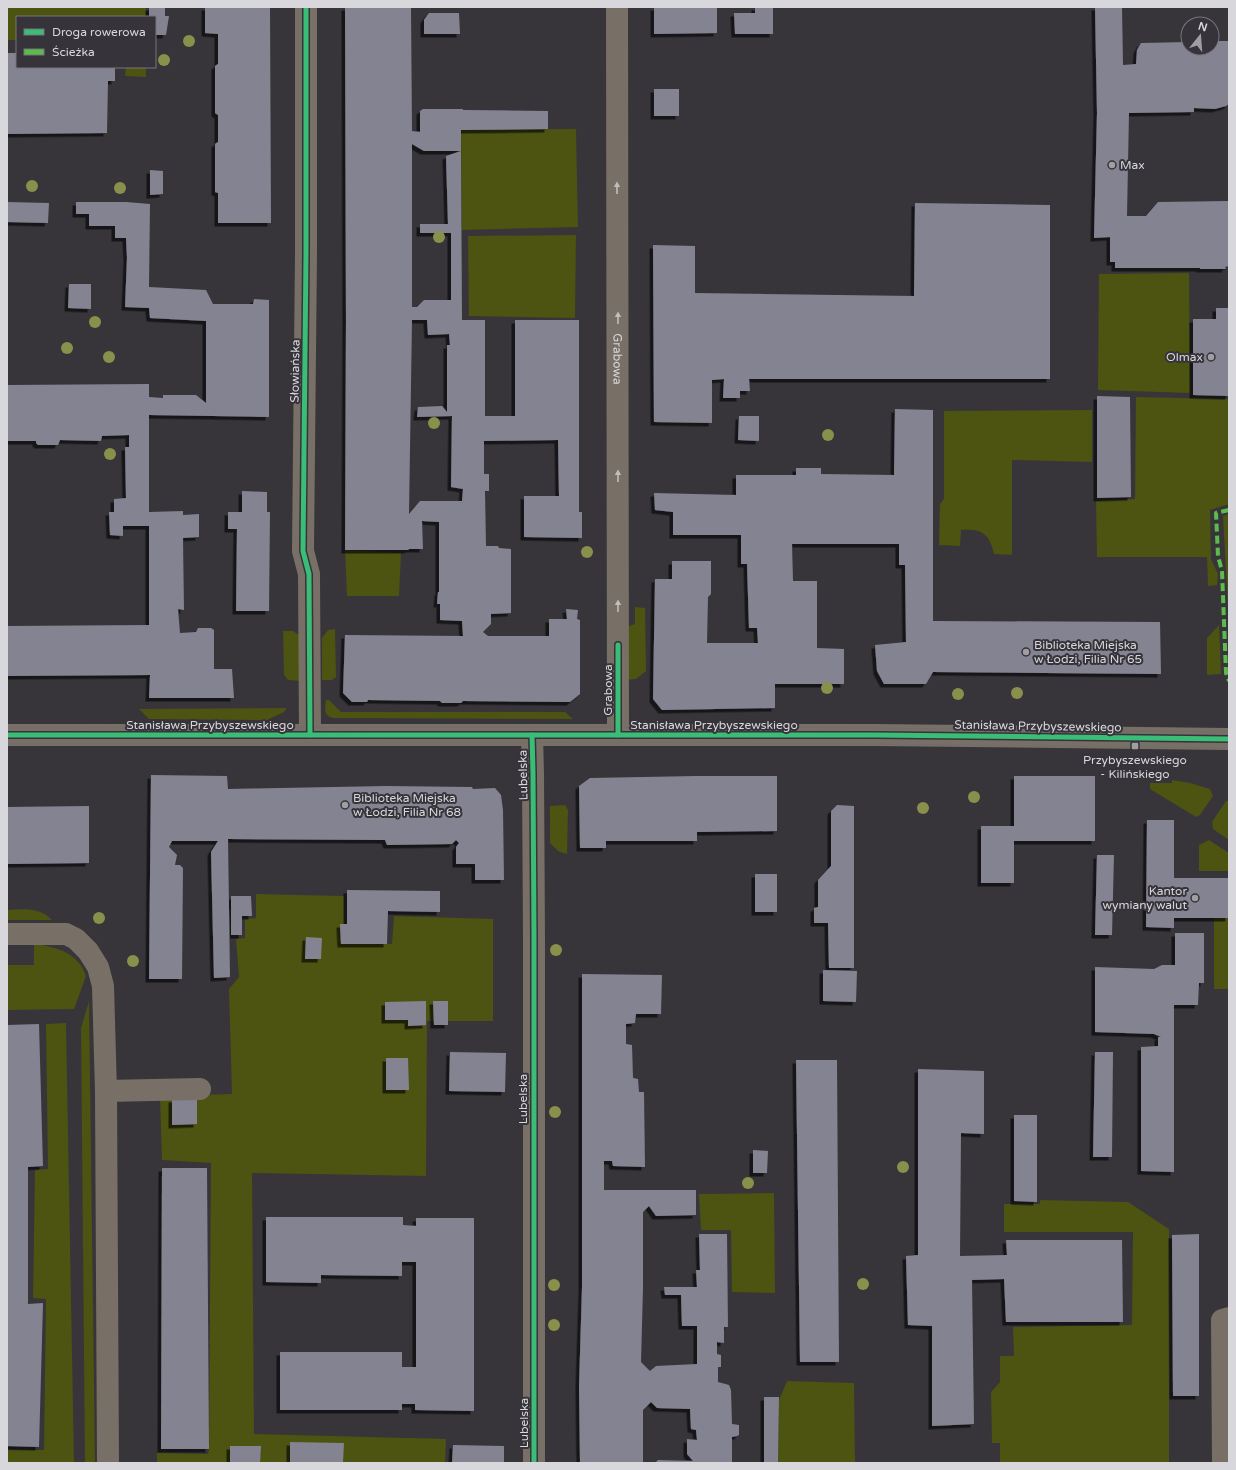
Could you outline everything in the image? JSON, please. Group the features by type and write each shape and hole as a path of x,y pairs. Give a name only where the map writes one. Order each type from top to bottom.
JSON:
{"street":[{"name":"Słowiańska","path":"306,7 306,253 303,551 309,574 310,735"},
{"name":"Grabowa","path":"617,7 618,735"},
{"name":"Stanisława Przybyszewskiego","path":"7,735 875,735 1229,739"},
{"name":"Lubelska","path":"532,735 534,939 534,1463"},
{"path":"7,934 66,934 76,939 88,951 98,967 103,986 106,1091 108,1463"},
{"path":"106,1091 200,1089"},
{"path":"1222,1463 1222,1320 1229,1318"}],"green space":[{"path":"7,7 146,7 146,16 16,16 16,40 7,40"},
{"path":"126,68 146,68 146,77 125,76"},
{"path":"576,129 578,227 462,230 461,130"},
{"path":"576,235 575,318 469,316 468,236"},
{"path":"1189,273 1190,393 1098,390 1099,274"},
{"path":"1136,397 1229,399 1229,504 1210,510 1211,559 1218,574 1217,585 1208,586 1207,557 1097,557 1096,501 1135,499"},
{"path":"1092,410 1092,462 1012,460 1012,555 994,554 990,541 987,537 984,534 974,530 961,530 960,546 939,545 940,504 944,499 944,411"},
{"path":"1229,514 1229,625 1223,516"},
{"path":"345,550 401,553 399,596 347,596"},
{"path":"635,607 645,608 646,671 636,679 625,680 626,627 635,624"},
{"path":"1219,625 1221,674 1207,675 1207,638"},
{"path":"335,629 336,677 332,680 322,680 322,638 328,630"},
{"path":"283,631 293,631 300,636 301,681 288,680 284,675"},
{"path":"326,700 329,700 341,712 565,712 573,719 333,718 326,713"},
{"path":"287,708 284,712 267,720 149,719 139,709"},
{"path":"1172,780 1190,783 1210,789 1213,796 1200,815 1196,817 1150,789 1150,783 1172,783"},
{"path":"1226,801 1229,801 1229,840 1213,829 1212,822"},
{"path":"565,805 568,810 567,854 558,851 550,843 550,806"},
{"path":"1209,840 1229,853 1229,871 1199,871 1199,845"},
{"path":"256,894 344,896 344,943 392,944 394,916 493,919 493,1021 427,1021 426,1176 252,1173 254,1434 446,1439 445,1463 157,1463 157,1453 208,1454 209,1449 211,1163 162,1160 160,1096 232,1094 229,989 239,977 236,939 245,938 245,919 256,918"},
{"path":"25,909 37,911 52,920 7,920 7,910"},
{"path":"1214,918 1229,918 1229,989 1214,989"},
{"path":"34,944 52,947 63,951 69,954 81,965 86,976 74,1009 7,1010 7,965 34,965"},
{"path":"89,1001 95,1463 85,1463 81,1028"},
{"path":"66,1023 74,1463 8,1463 8,1450 44,1450 46,1299 33,1298 35,1170 48,1169 46,1024"},
{"path":"774,1193 775,1293 732,1292 731,1230 701,1230 699,1194"},
{"path":"1040,1200 1128,1202 1169,1229 1169,1463 1000,1463 1000,1443 992,1443 991,1392 1000,1382 1000,1356 1014,1356 1013,1327 1132,1325 1133,1232 1004,1232 1004,1204 1040,1204"},
{"path":"787,1381 854,1383 855,1463 778,1463 779,1400"}],"building":[{"path":"149,7 165,7 165,16 169,16 166,35 156,35 156,16 149,16"},
{"path":"205,7 270,7 271,223 218,223 218,193 215,192 215,144 218,142 218,115 215,113 215,66 218,64 218,34 205,33"},
{"path":"345,7 411,7 412,131 420,132 420,111 423,109 548,111 548,129 461,130 462,320 485,320 485,416 515,416 515,320 579,320 579,512 582,512 582,538 524,537 524,496 559,496 558,440 484,441 484,474 489,474 489,491 485,491 486,546 498,546 499,548 511,549 511,613 491,614 491,624 483,632 488,636 549,636 549,619 567,619 566,609 578,610 577,619 580,620 580,694 570,702 463,701 461,703 442,703 440,701 368,700 367,702 352,702 343,693 345,635 463,636 462,621 440,620 440,604 437,604 439,592 439,522 422,521 423,549 345,550","holes":["412,144 424,151 461,151 446,156 448,224 420,224 420,233 451,233 451,300 424,300 417,307 412,307","412,320 427,320 428,335 449,334 450,345 447,345 447,412 442,406 418,407 417,417 452,416 451,487 463,489 462,501 420,501 409,514"]},
{"path":"654,7 717,7 717,33 654,34"},
{"path":"755,7 773,7 773,34 735,34 734,13 755,13"},
{"path":"1095,7 1122,7 1123,65 1136,64 1137,50 1141,43 1180,42 1180,56 1220,56 1220,41 1229,41 1229,104 1215,109 1194,108 1194,112 1129,113 1127,216 1146,216 1158,202 1229,201 1229,266 1225,267 1226,269 1115,268 1115,262 1110,262 1110,237 1094,238 1097,113"},
{"path":"429,13 459,13 460,34 424,34 424,20"},
{"path":"7,53 16,53 16,68 115,68 115,81 108,81 107,133 7,134"},
{"path":"654,89 679,89 679,116 654,116"},
{"path":"150,170 163,171 163,194 150,195"},
{"path":"7,202 49,203 48,223 7,222"},
{"path":"76,202 126,202 150,204 149,287 206,290 213,304 253,304 254,299 269,300 269,417 149,415 149,512 183,511 183,515 199,514 199,537 183,538 184,610 178,609 180,633 196,632 198,628 211,628 214,630 214,669 232,669 234,698 149,698 150,675 7,676 7,626 149,625 149,526 123,526 123,536 110,535 109,512 114,512 114,499 126,498 125,447 129,447 129,435 102,436 101,441 60,440 58,445 38,445 36,441 7,441 7,385 149,384 149,397 163,398 163,395 196,395 206,403 206,321 150,318 149,308 125,307 127,258 126,238 115,238 115,226 89,226 89,214 76,214"},
{"path":"915,203 1050,205 1050,379 749,379 750,391 740,391 740,398 723,398 724,379 712,380 712,423 654,422 653,245 695,246 695,293 914,296"},
{"path":"69,284 91,284 91,309 68,308"},
{"name":"Olmax","path":"1216,308 1229,308 1229,396 1193,395 1193,319 1216,319"},
{"path":"1097,396 1130,397 1131,497 1097,498"},
{"path":"895,409 933,410 933,621 1160,622 1161,674 933,672 926,684 884,684 877,671 875,645 906,642 905,565 899,565 899,544 792,544 793,581 817,581 817,648 844,649 844,684 775,684 775,708 662,710 653,699 655,579 672,579 672,561 711,561 711,594 708,597 707,643 758,643 757,628 749,628 747,564 741,564 741,535 673,535 673,512 655,510 654,493 736,495 736,475 796,475 796,468 821,468 821,474 894,475"},
{"path":"739,416 759,416 759,441 738,440"},
{"path":"242,491 267,492 267,512 270,512 269,611 236,611 237,529 228,529 228,512 242,512"},
{"path":"151,775 227,776 228,789 386,786 472,787 473,789 495,788 501,795 503,810 504,880 475,880 475,864 456,864 456,847 459,843 456,840 452,844 387,845 385,840 228,839 230,977 214,978 211,852 218,841 172,841 169,847 177,855 175,865 180,865 183,868 182,979 149,979"},
{"path":"777,776 777,831 697,832 697,841 606,841 606,848 580,848 579,786 590,778"},
{"path":"1014,776 1095,776 1095,841 1014,841 1014,883 981,883 981,826 1014,826"},
{"path":"837,805 854,806 854,968 829,968 828,923 814,923 814,908 818,907 818,880 831,866 831,811"},
{"path":"89,806 89,863 7,864 7,807"},
{"path":"1147,820 1174,820 1174,878 1229,878 1229,918 1174,918 1174,928 1146,927"},
{"path":"1097,855 1114,855 1112,935 1095,935"},
{"path":"755,874 777,874 777,912 755,912"},
{"path":"347,890 440,891 440,912 388,911 387,944 341,944 340,924 347,924"},
{"path":"231,896 251,896 252,916 242,916 242,935 231,935"},
{"path":"1175,933 1204,933 1204,983 1199,983 1198,1005 1174,1005 1174,1172 1141,1171 1141,1047 1158,1046 1158,1037 1161,1037 1154,1034 1095,1032 1095,967 1154,969 1162,965 1175,965"},
{"path":"306,937 322,938 321,959 305,959"},
{"path":"823,970 857,971 856,1002 823,1001"},
{"path":"582,974 662,975 661,1014 636,1014 635,1023 626,1024 626,1044 632,1045 633,1078 638,1079 639,1092 644,1092 645,1167 613,1166 612,1161 604,1161 604,1190 696,1190 696,1215 656,1216 649,1206 643,1212 641,1362 650,1371 656,1366 697,1364 697,1326 682,1326 681,1295 665,1295 664,1287 697,1287 696,1270 700,1270 699,1234 727,1234 728,1327 724,1327 724,1343 717,1342 717,1354 721,1355 721,1367 718,1367 718,1382 729,1385 731,1390 732,1424 739,1425 739,1435 732,1437 732,1463 655,1463 658,1460 693,1461 687,1454 687,1439 697,1440 696,1430 691,1429 690,1409 657,1408 651,1402 643,1410 643,1463 580,1463 579,1386 582,1288"},
{"path":"426,1001 426,1025 408,1026 408,1020 385,1020 385,1002"},
{"path":"433,1001 448,1001 448,1025 434,1025"},
{"path":"39,1024 43,1166 28,1167 28,1304 43,1303 39,1447 7,1446 7,1025"},
{"path":"450,1052 506,1053 505,1092 449,1091"},
{"path":"1095,1052 1113,1052 1112,1157 1093,1157"},
{"path":"386,1058 408,1058 409,1090 386,1090"},
{"path":"796,1060 837,1060 839,1362 800,1362"},
{"path":"918,1069 984,1071 984,1134 961,1133 960,1256 1007,1255 1006,1240 1122,1240 1123,1322 1006,1322 1004,1279 972,1280 974,1424 932,1426 932,1326 908,1325 906,1256 918,1255"},
{"path":"172,1099 197,1099 197,1124 172,1125"},
{"path":"1014,1115 1037,1115 1037,1202 1014,1201"},
{"path":"753,1150 768,1151 767,1173 753,1173"},
{"path":"162,1168 207,1168 209,1449 161,1449"},
{"path":"266,1217 403,1217 403,1225 416,1226 416,1218 474,1218 474,1411 415,1410 415,1404 402,1404 402,1410 280,1410 280,1352 402,1352 402,1367 416,1367 416,1262 402,1262 402,1276 321,1275 321,1283 266,1282"},
{"path":"1199,1234 1199,1396 1173,1396 1172,1235"},
{"path":"764,1397 779,1397 778,1463 764,1463"},
{"path":"290,1442 344,1443 343,1463 290,1463"},
{"path":"453,1445 504,1446 504,1463 452,1463"},
{"path":"230,1446 261,1446 260,1463 230,1463"}],"tram line":[{"path":"7,728 770,727 1229,732"},
{"path":"7,744 666,742 1229,748"}],"marked path":[{"path":"1229,510 1216,513 1218,556 1222,571 1226,673 1229,681"}],"cycle path":[{"path":"306,7 306,253 303,551 309,574 310,735"},
{"path":"618,645 618,735"},
{"path":"7,735 875,735 1229,739"},
{"path":"532,735 534,939 534,1463"}],"place":[{"name":"Max","path":"1112,165"},
{"name":"Olmax","path":"1211,357"},
{"name":"Biblioteka Miejska w Łodzi, Filia Nr 65","path":"1026,652"},
{"name":"Przybyszewskiego - Kilińskiego","path":"1135,746"},
{"name":"Biblioteka Miejska w Łodzi, Filia Nr 68","path":"345,805"},
{"name":"Kantor wymiany walut","path":"1195,898"}]}
